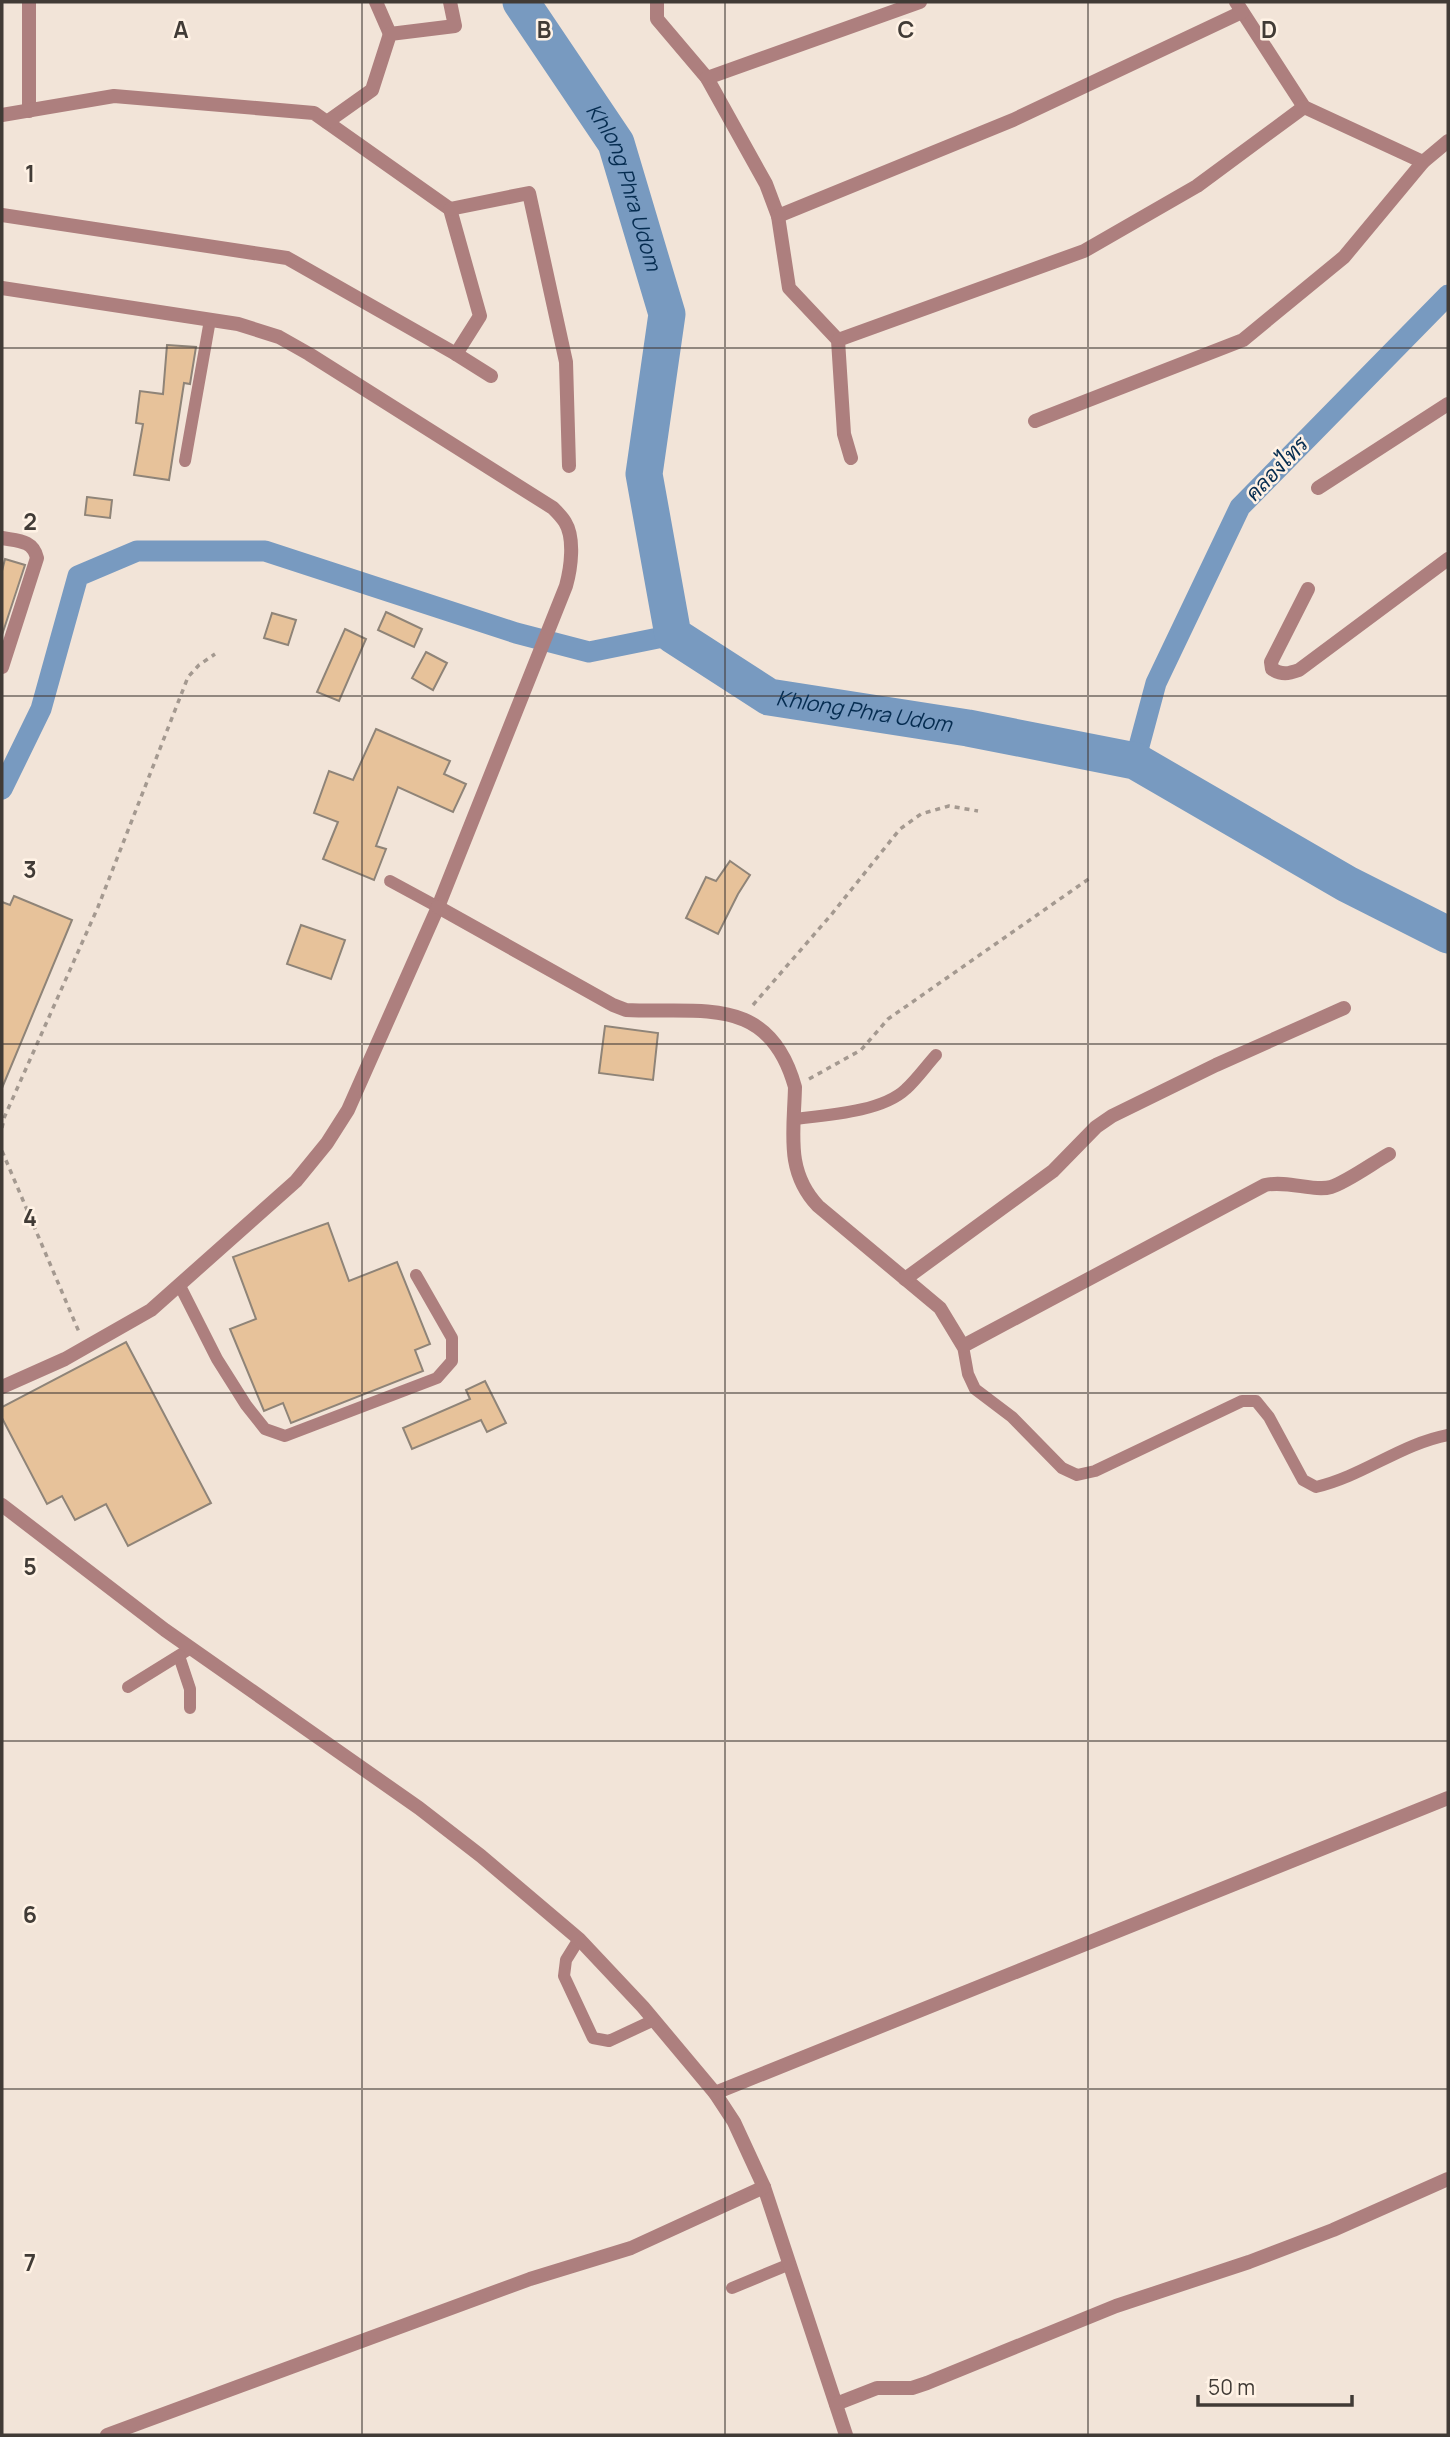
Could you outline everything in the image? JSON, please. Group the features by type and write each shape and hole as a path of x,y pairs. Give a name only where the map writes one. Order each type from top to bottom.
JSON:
{"street":[{"path":"29,2 29,111"},
{"path":"327,122 372,90 390,34 376,2"},
{"path":"390,34 455,26 450,2"},
{"path":"657,2 657,19 707,78 766,184 778,216 789,288 838,340 844,434 851,458"},
{"path":"707,78 920,2"},
{"path":"778,216 1013,120 1239,7 1304,107 1423,162"},
{"path":"2,115 114,96 314,113 450,209 480,316 456,354"},
{"path":"838,340 1084,251 1198,186 1304,107"},
{"path":"1035,421 1243,340 1344,257 1423,162 1448,141"},
{"path":"450,209 529,194 566,362 569,466"},
{"path":"2,215 286,258 491,376"},
{"path":"2,288 239,324 278,337 553,508 566,523 570,542 570,570 559,602 438,907 348,1111 327,1143 296,1181 151,1310 86,1347 2,1387"},
{"path":"1318,488 1448,404"},
{"path":"2,538 29,543 35,548 37,558 2,667"},
{"path":"1308,589 1271,662 1272,669 1280,674 1299,670 1448,559"},
{"path":"438,907 626,1010 722,1012 743,1017 759,1026 781,1054 795,1087 794,1165 805,1192 818,1206 940,1308 963,1346 1265,1185 1290,1183 1315,1188 1331,1187 1389,1154"},
{"path":"905,1279 1053,1171 1096,1126 1112,1116 1216,1065 1344,1008"},
{"path":"2,1505 185,1652 419,1808 481,1856 579,1939 654,2020 715,2093 734,2122 764,2187 846,2435"},
{"path":"715,2093 1448,1798"},
{"path":"836,2404 877,2388 912,2388 927,2384 1116,2306 1249,2262 1333,2230 1448,2179"},
{"path":"107,2435 530,2278 631,2248 764,2187"}],"lane":[{"path":"185,461 210,320"},
{"path":"390,881 438,907"},
{"path":"794,1119 845,1112 887,1101 905,1090 936,1055"},
{"path":"180,1286 217,1359 246,1405 265,1429 285,1436 437,1378 452,1361 452,1338 416,1275"},
{"path":"963,1346 968,1374 975,1389 1012,1417 1062,1468 1077,1475 1095,1471 1242,1401 1256,1401 1269,1417 1303,1480 1316,1487 1336,1483 1425,1440 1448,1435"},
{"path":"128,1687 185,1652 190,1708"},
{"path":"579,1939 566,1961 565,1976 593,2038 609,2041 654,2020"},
{"path":"732,2288 790,2264"}],"path":[{"path":"2,1128 4,1118 98,907 188,677 215,654"},
{"path":"743,1017 831,915 900,829 921,814 949,806 978,810"},
{"path":"795,1087 861,1050 888,1018 1090,878"},
{"path":"2,1151 86,1347"}],"building":[{"path":"167,345 196,347 190,384 184,383 169,480 134,475 143,424 136,423 140,391 163,394"},
{"path":"87,497 112,500 110,518 85,515"},
{"path":"5,559 25,565 2,635 2,571"},
{"path":"386,612 422,629 414,647 378,630"},
{"path":"272,613 296,620 288,645 264,638"},
{"path":"345,629 366,639 339,701 317,692"},
{"path":"426,652 447,663 433,690 412,678"},
{"path":"376,729 450,761 444,774 466,784 453,812 398,787 376,846 386,849 374,880 323,859 338,822 314,813 329,771 353,780"},
{"path":"730,861 750,875 718,934 686,918 706,877 716,881"},
{"path":"14,896 72,920 2,1088 2,902 10,905"},
{"path":"301,925 345,940 331,979 287,964"},
{"path":"605,1026 658,1033 653,1080 599,1073"},
{"path":"328,1223 349,1281 397,1262 430,1344 415,1350 423,1371 291,1423 283,1403 264,1411 230,1329 256,1319 233,1257"},
{"path":"126,1342 211,1503 128,1546 106,1504 75,1520 62,1496 47,1504 2,1418 2,1407"},
{"path":"485,1381 506,1423 487,1432 481,1420 412,1449 403,1428 470,1399 466,1390"}],"waterway":[{"name":"Khlong Phra Udom","path":"521,2 616,143 667,314 644,474 673,635 769,697 968,728 1135,761 1347,884 1448,935"},
{"name":"คลองไทร","path":"1135,761 1156,683 1240,507 1448,295"},
{"path":"2,789 41,709 78,576 137,551 265,551 516,633 589,652 673,635"}]}
